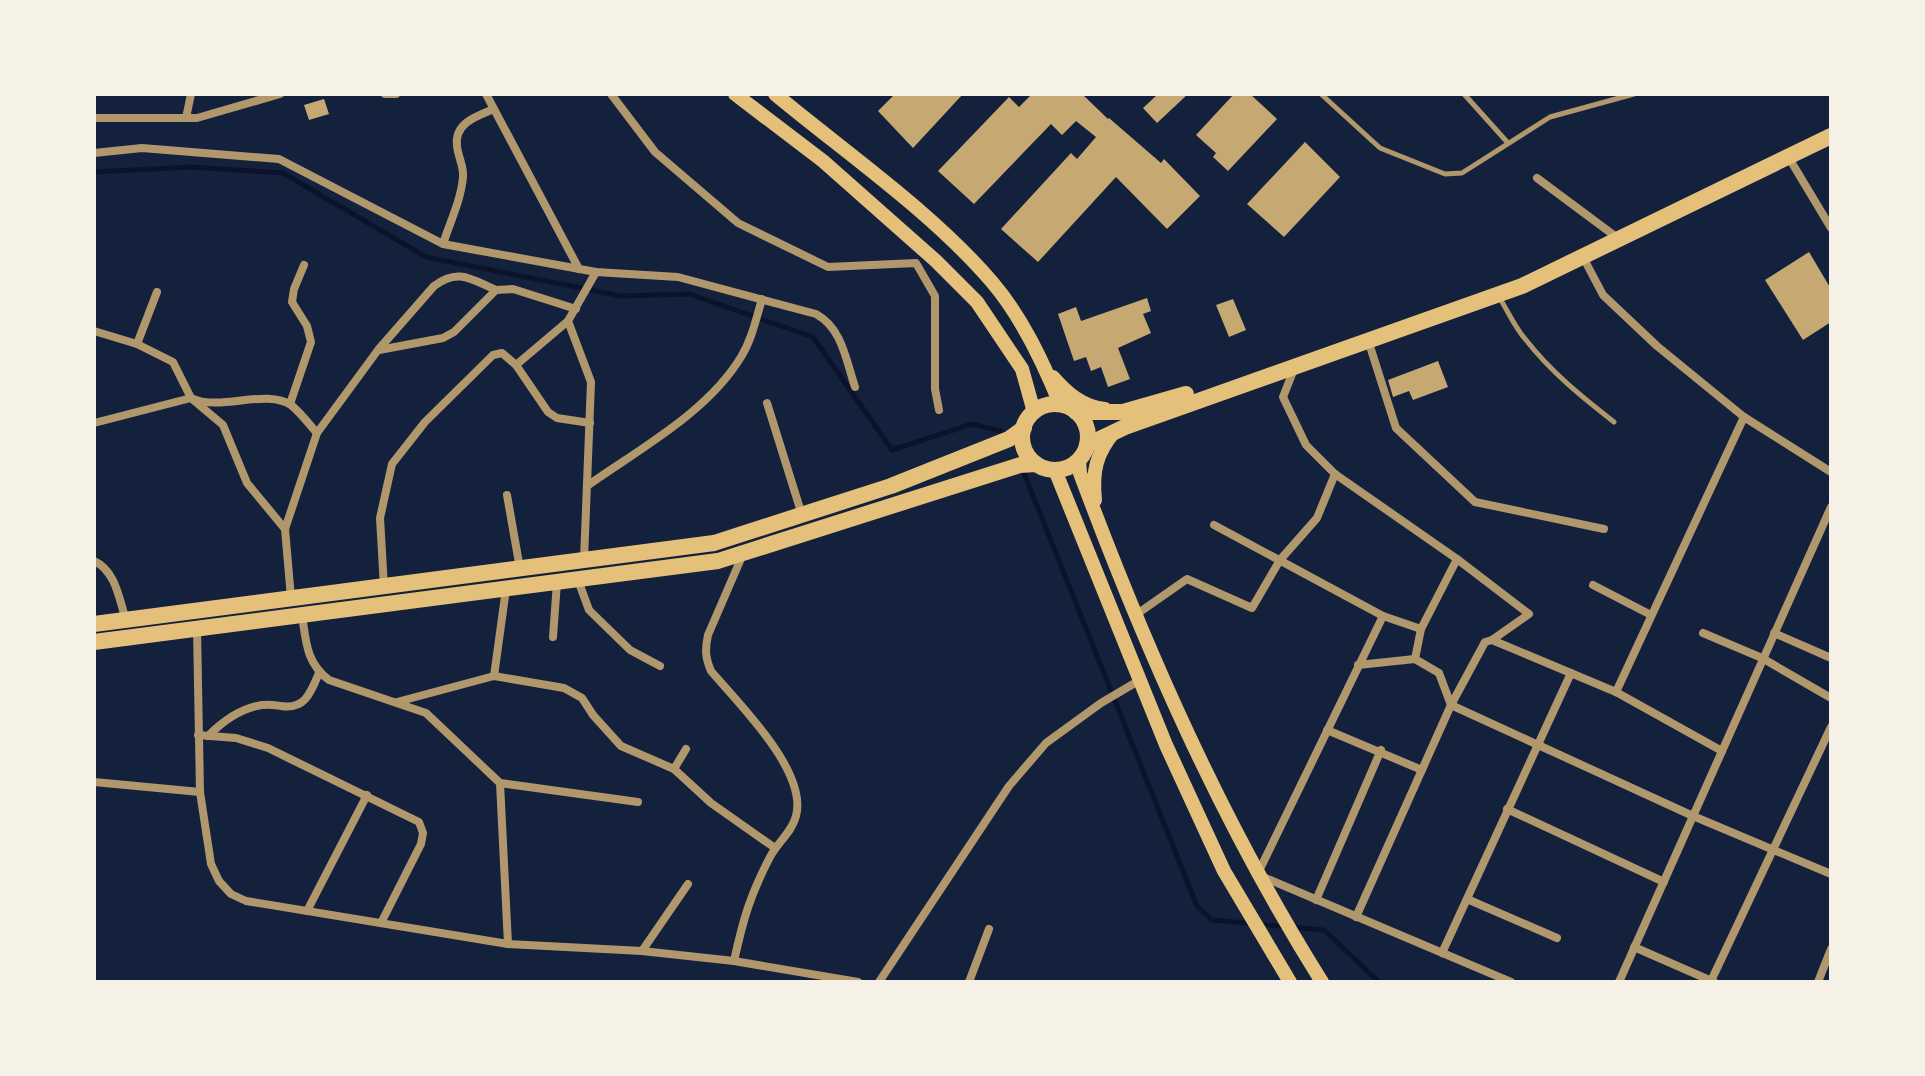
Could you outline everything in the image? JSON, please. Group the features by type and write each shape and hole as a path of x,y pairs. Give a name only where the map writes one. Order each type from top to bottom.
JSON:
{"highway":[{"path":"94,642 718,561 1020,465 1036,464 1055,470 1072,465 1083,452 1115,431 1498,294 1583,257 1831,136"},
{"path":"94,624 714,543 891,486 1009,439 1024,428 1034,412 1050,404 1060,404 1076,412 1123,412 1296,365"},
{"path":"1076,412 1087,427 1083,452"},
{"path":"1024,428 1024,448 1036,464"}],"main road":[{"path":"735,94 823,161 936,261 977,302 1022,369 1034,412"},
{"path":"775,94 946,233 994,284 1054,378 1071,396 1094,408 1123,412"},
{"path":"1040,356 1060,404"},
{"path":"1100,525 1095,497 1095,465 1103,444 1115,431"},
{"path":"1083,452 1080,473 1200,757 1290,931 1322,982"},
{"path":"1055,470 1166,745 1224,871 1290,982"}],"street":[{"path":"186,118 191,94"},
{"path":"94,118 197,118 280,94"},
{"path":"385,94 396,94"},
{"path":"486,94 579,269"},
{"path":"611,94 655,152 738,223 828,267 916,263 935,296 935,389 939,410"},
{"path":"443,244 463,174 458,136 470,119 494,109"},
{"path":"94,153 142,148 279,159 443,244 596,272 678,277 816,314 828,320 835,329 855,387"},
{"path":"1789,158 1831,228"},
{"path":"1537,178 1620,239"},
{"path":"1583,257 1603,295 1657,346 1744,417 1831,472"},
{"path":"290,404 311,342 307,326 292,302 304,265"},
{"path":"516,365 568,321 596,272"},
{"path":"291,599 285,529 317,433 378,350 434,286 445,278 466,276 496,290 513,289 576,309"},
{"path":"378,350 443,338 454,332 496,290"},
{"path":"137,344 157,292"},
{"path":"587,486 674,425 722,385 742,356 762,299"},
{"path":"568,321 591,382 584,560"},
{"path":"94,331 137,344 173,362 191,398 223,425 247,483 285,529"},
{"path":"1368,340 1396,428 1475,502 1604,529"},
{"path":"384,587 380,518 392,464 425,422 493,355 502,353 516,365 548,412 557,418 590,423"},
{"path":"1296,365 1283,397 1306,445 1335,474 1457,559 1529,614 1485,642 1451,705 1356,917"},
{"path":"94,423 191,398 205,404 273,399 290,404 317,433"},
{"path":"767,403 802,515"},
{"path":"1616,692 1744,417"},
{"path":"1137,614 1187,579 1252,608 1280,560 1317,518 1335,474"},
{"path":"507,495 520,569"},
{"path":"1619,982 1831,507"},
{"path":"1214,525 1383,616 1421,629"},
{"path":"734,961 744,912 775,848 789,833 797,814 797,794 788,771 767,738 711,671 705,649 744,552"},
{"path":"1415,659 1421,629 1457,559"},
{"path":"94,561 106,568 111,576 126,620"},
{"path":"578,579 589,610 630,650 660,666"},
{"path":"553,637 557,582"},
{"path":"1593,585 1651,615"},
{"path":"494,676 506,588"},
{"path":"302,615 308,657 319,673 329,680 426,713 500,783 638,802"},
{"path":"1383,616 1260,874 1511,982"},
{"path":"197,629 203,735 200,792 211,864 219,881 231,894 246,901 508,944 642,951 734,961 858,982"},
{"path":"1703,633 1762,658 1831,698"},
{"path":"1774,633 1831,658"},
{"path":"1492,640 1616,692 1722,751"},
{"path":"1358,665 1415,659 1439,673 1451,705 1693,816 1831,874"},
{"path":"203,735 238,712 259,705 296,706 302,703 310,694 319,673"},
{"path":"1442,953 1571,673"},
{"path":"397,702 494,676 564,688 582,698 621,746 674,769 711,803 775,848"},
{"path":"879,982 1009,786 1046,743 1101,703 1140,680"},
{"path":"1634,947 1713,981 1831,727"},
{"path":"1327,730 1381,750 1422,770"},
{"path":"203,735 236,738 268,748 419,822 423,833 421,844 381,923"},
{"path":"674,769 686,749"},
{"path":"1316,900 1381,750"},
{"path":"94,782 200,792"},
{"path":"500,783 508,944"},
{"path":"307,911 367,795"},
{"path":"1507,809 1664,882"},
{"path":"642,951 688,884"},
{"path":"1467,899 1557,938"},
{"path":"969,982 989,929"},
{"path":"1818,982 1831,949"}],"lane":[{"path":"1321,94 1380,148 1445,174 1462,173 1550,117 1634,94"},
{"path":"1464,94 1508,143"},
{"path":"1498,294 1523,338 1568,385 1614,422"}],"building":[{"path":"895,94 963,94 913,148 878,111"},
{"path":"1032,94 1082,94 1161,163 1164,159 1200,196 1167,229 1116,177 1038,262 1001,229 1071,153 1077,159 1096,137 1076,121 1062,135 1051,124 974,204 938,171 1009,97 1019,107"},
{"path":"1158,94 1188,94 1157,123 1143,108"},
{"path":"1234,94 1250,94 1277,119 1228,171 1213,157 1216,153 1196,135"},
{"path":"324,99 329,114 309,120 304,105"},
{"path":"1305,142 1340,177 1284,237 1247,204"},
{"path":"1809,252 1831,289 1831,322 1803,340 1765,280"},
{"path":"1147,298 1151,311 1143,314 1151,333 1118,348 1130,379 1108,387 1101,367 1091,371 1086,357 1074,361 1058,314 1076,307 1081,321"},
{"path":"1233,299 1246,330 1229,337 1216,305"},
{"path":"1438,361 1448,387 1413,400 1409,391 1393,397 1388,380"}],"waterway":[{"path":"94,172 191,167 283,173 426,257 621,296 689,294 813,337 892,450 972,424 1001,431"},
{"path":"1024,473 1197,906 1212,920 1324,930 1379,982"}]}
